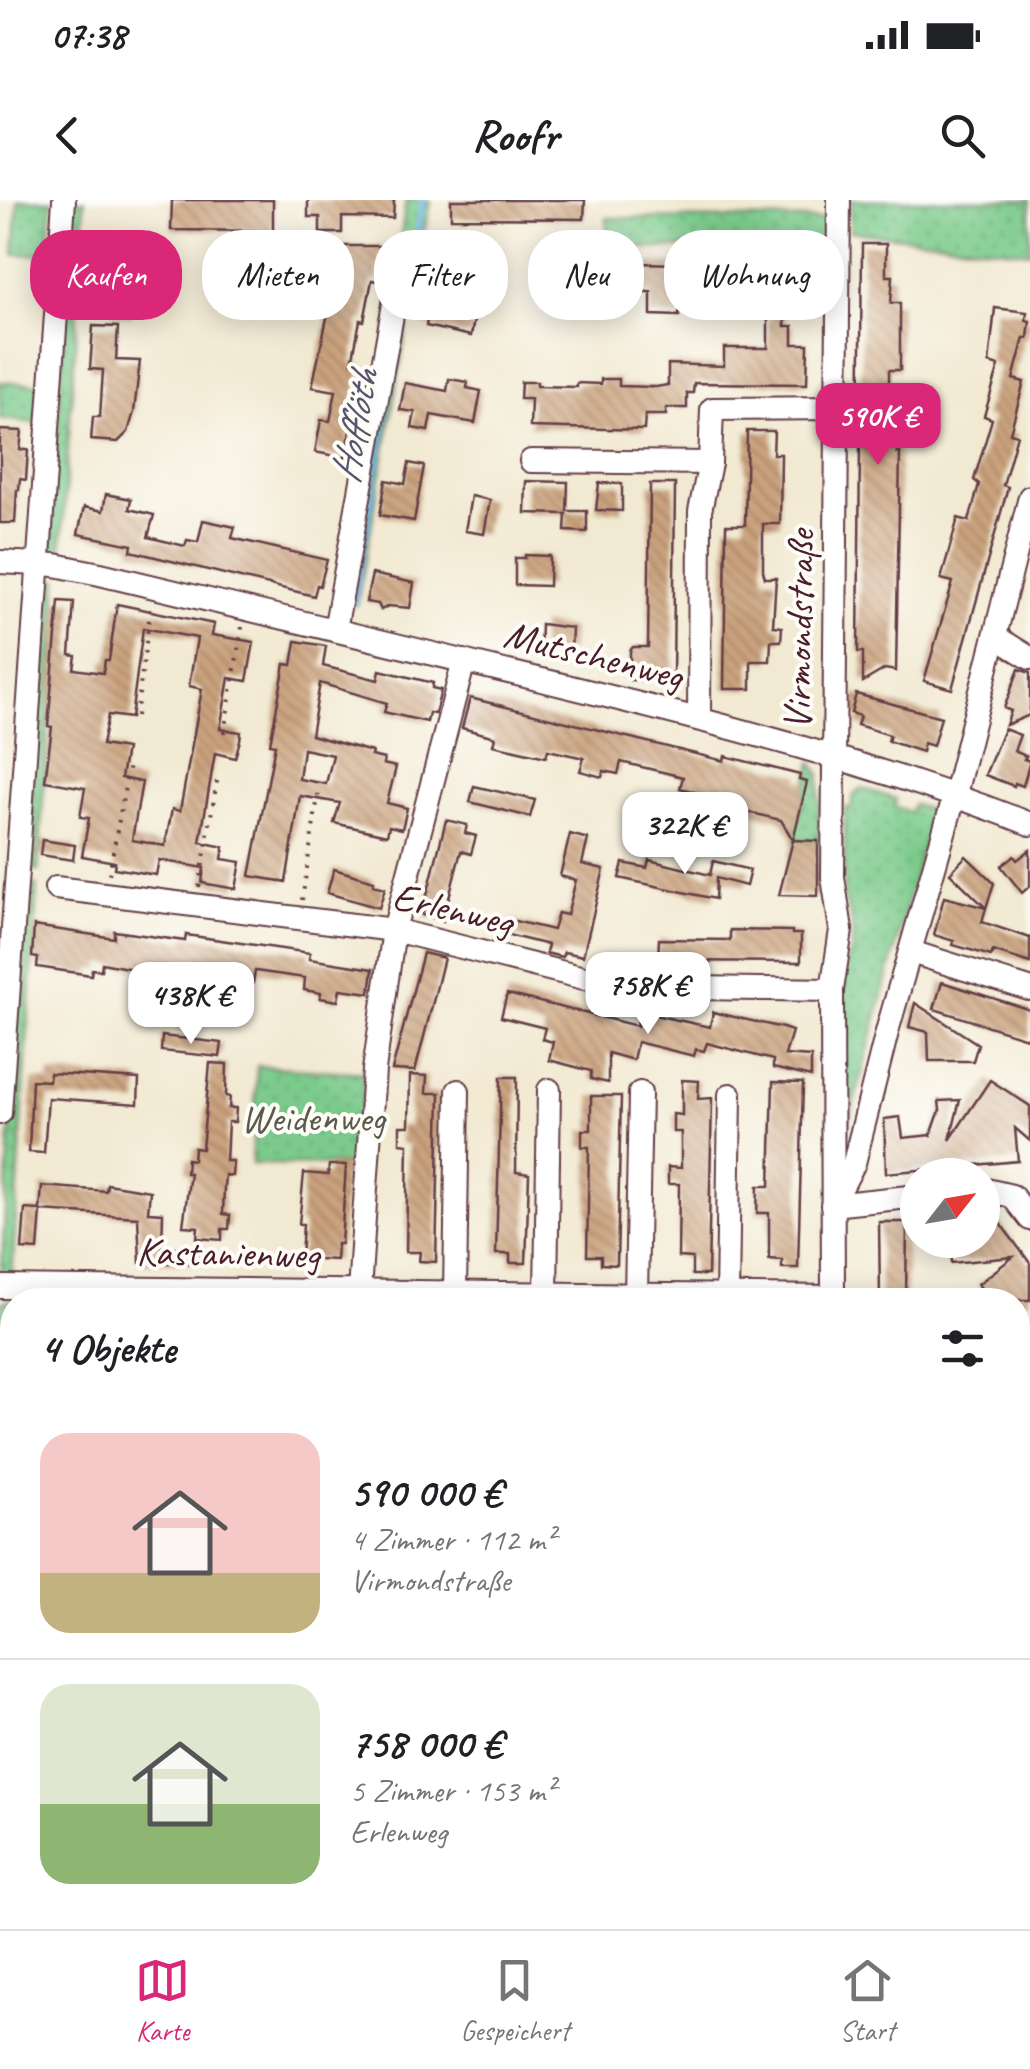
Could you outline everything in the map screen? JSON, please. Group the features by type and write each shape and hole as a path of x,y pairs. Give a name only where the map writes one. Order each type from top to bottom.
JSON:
{"street":[{"path":"0,1113 64,200"},
{"name":"Virmondstraße","path":"833,1288 832,990 840,938 833,877 839,200"},
{"path":"335,630 391,320"},
{"path":"699,719 700,511 710,463 712,409 838,408"},
{"path":"532,461 710,463"},
{"path":"832,1205 854,1163 1030,497"},
{"name":"Mutschenweg","path":"0,562 38,564 154,586 699,719 834,755 954,794 1030,824"},
{"path":"996,637 1030,658"},
{"path":"359,1288 372,1098 394,930 464,661"},
{"name":"Erlenweg","path":"56,888 394,930 608,984 661,989 832,990"},
{"path":"911,952 1029,989"},
{"path":"546,1288 549,1090"},
{"path":"455,1288 458,1091"},
{"path":"636,1288 640,1093"},
{"path":"728,1288 730,1095"},
{"path":"1000,1193 1012,1196 1030,1219"},
{"path":"832,1205 900,1198"},
{"name":"Kastanienweg","path":"0,1287 72,1288"}],"path":[{"path":"136,716 154,586"},
{"path":"224,733 246,607"},
{"path":"106,894 129,764"},
{"path":"195,907 217,781"},
{"path":"299,919 319,790"}],"green space":[{"path":"18,200 52,200 50,230 30,230 30,254 14,254"},
{"path":"73,200 85,200 83,230 71,230"},
{"path":"406,200 430,200 425,230 402,230"},
{"path":"851,200 1030,200 1030,252 850,231"},
{"path":"607,218 825,219 825,230 664,230 664,248 644,248 644,230 607,230"},
{"path":"65,320 77,320 61,553 49,553"},
{"path":"389,320 408,320 357,605 348,604"},
{"path":"0,382 39,384 37,423 0,419"},
{"path":"47,577 58,579 38,871 27,869"},
{"path":"812,763 820,773 819,840 793,840"},
{"path":"861,788 896,799 894,807 910,812 913,804 932,811 841,1152 843,975 852,949 852,922 844,897 845,808 851,808 854,795"},
{"path":"26,886 37,886 12,1278 1,1274"},
{"name":"Weidenweg","path":"257,1066 364,1073 358,1165 252,1164"}],"building":[{"path":"172,200 273,200 273,230 171,230"},
{"path":"308,200 394,200 393,218 342,217 342,230 320,230 320,217 308,217"},
{"path":"451,200 585,200 584,219 451,218"},
{"path":"862,244 886,244 886,276 893,276 891,303 900,303 900,370 889,370 889,425 897,425 900,453 896,671 885,669 863,682 863,652 858,652"},
{"path":"354,246 374,246 374,280 364,321 360,320 352,363 362,364 345,458 315,452 321,420 330,421 336,391 312,387 327,320 354,320"},
{"path":"644,263 664,264 664,315 651,315 651,292 644,292"},
{"path":"995,308 1027,312 1028,338 1024,338 1013,379 1024,382 1010,433 1017,435 1003,485 1008,487 952,689 924,681 953,582 941,579 958,518 969,521 979,484 974,480 992,419 984,416 999,366 989,363"},
{"path":"427,320 474,320 471,336 426,326"},
{"path":"768,320 785,320 785,326 793,326 793,344 808,344 807,384 694,383 693,393 687,393 687,408 666,408 666,415 645,415 644,430 530,427 531,399 520,399 521,382 577,387 577,383 601,384 601,379 619,379 619,386 656,387 668,385 668,364 724,366 724,348 768,348"},
{"path":"93,326 118,327 116,360 140,361 134,412 128,432 118,442 91,440 93,417 100,417 103,370 90,369"},
{"path":"449,379 468,382 467,388 481,391 475,423 431,415 428,431 412,428 415,412 400,410 405,383 447,391"},
{"path":"0,430 22,431 20,450 28,450 26,480 20,479 17,490 15,523 0,523"},
{"path":"747,431 774,431 773,454 781,454 780,524 763,524 763,571 765,578 776,578 773,626 782,627 781,641 771,641 770,661 751,661 751,689 724,689 726,525 745,525"},
{"path":"409,463 424,466 414,521 380,515 386,480 405,484"},
{"path":"526,481 568,482 567,511 587,511 587,532 565,531 566,514 525,513"},
{"path":"599,483 622,484 622,511 596,510"},
{"path":"650,484 675,484 673,680 630,680 630,651 633,647 648,647"},
{"path":"106,494 131,499 129,509 154,515 148,537 185,546 187,540 198,542 203,520 235,527 232,538 327,560 320,586 317,585 314,596 131,551 132,545 78,534 84,507 103,511"},
{"path":"471,496 490,500 484,534 465,531"},
{"path":"550,556 549,586 515,585 515,558"},
{"path":"372,574 414,583 410,608 388,606 381,610 378,604 366,602"},
{"path":"59,601 74,602 70,655 76,656 74,669 103,673 105,660 109,660 117,604 214,624 212,635 254,642 247,681 229,678 220,729 241,732 240,740 235,758 215,753 200,842 224,847 222,859 241,862 236,889 202,883 204,868 159,860 156,875 114,868 115,862 82,856 89,818 80,817 85,788 45,781 52,727 48,726","holes":["143,628 197,638 189,686 202,689 180,811 172,809 165,846 132,840 142,782 121,778 126,749 102,745 108,715 131,718"]},
{"path":"541,624 572,628 571,651 563,650 563,655 540,654"},
{"path":"296,641 326,646 323,666 378,680 380,670 433,683 432,688 441,690 435,714 429,713 427,722 384,712 387,703 320,683 311,735 372,752 371,756 384,759 383,764 396,767 387,803 407,808 402,829 389,826 387,835 334,823 340,803 300,796 286,882 250,876 275,745 270,744 285,664 292,665","holes":["303,749 333,755 326,784 299,779"]},
{"path":"1019,669 1030,673 1030,715 1006,725 1011,711 1004,708"},
{"path":"856,694 941,717 933,746 924,743 922,752 888,741 890,735 857,725 860,716 851,713"},
{"path":"470,698 724,761 725,756 800,775 799,780 807,782 793,840 781,820 730,808 731,802 680,788 683,777 621,762 618,774 604,771 602,777 580,771 584,758 548,750 546,757 493,745 495,737 462,728"},
{"path":"1004,729 1020,735 1014,751 1030,761 1023,786 985,775"},
{"path":"474,786 535,800 530,817 470,802"},
{"path":"446,820 467,825 465,833 476,836 471,854 461,851 443,921 422,915"},
{"path":"570,834 588,839 582,864 604,869 583,956 564,952 562,957 546,953 548,945 508,935 511,920 553,930 558,913 567,915 576,880 560,876"},
{"path":"42,840 75,845 73,860 40,855"},
{"path":"793,840 818,841 818,896 779,895"},
{"path":"1030,850 1030,886 1022,893 1001,866"},
{"path":"966,856 994,883 986,908 950,873"},
{"path":"649,860 710,875 713,861 750,870 746,886 716,878 715,899 619,878 623,863 647,868"},
{"path":"334,869 385,888 379,908 327,893"},
{"path":"944,897 986,908 982,922 1030,938 1030,963 993,951 991,956 953,945 954,941 934,935"},
{"path":"34,926 114,938 114,931 185,941 186,935 310,953 309,959 373,969 370,993 340,989 338,1001 320,998 321,993 304,990 305,978 255,971 253,983 164,969 163,975 102,963 101,970 92,969 91,975 37,967 38,958 32,957"},
{"path":"730,930 801,934 801,962 658,961 659,939 730,940"},
{"path":"423,953 444,958 415,1071 392,1070"},
{"path":"942,982 1030,1010 1030,1039 934,1009"},
{"path":"507,994 637,1026 640,1012 710,1027 713,1012 783,1028 792,1031 785,1055 811,1057 811,1077 773,1068 773,1060 707,1043 704,1051 696,1049 694,1056 637,1042 633,1060 608,1053 608,1083 591,1079 591,1071 549,1060 553,1042 542,1039 545,1028 501,1017"},
{"path":"915,1003 978,1044 973,1061 929,1061 928,1032 909,1027"},
{"path":"162,1036 222,1043 220,1057 161,1051"},
{"path":"210,1063 227,1064 226,1096 230,1097 229,1108 236,1108 235,1122 228,1122 226,1161 233,1161 232,1176 225,1175 223,1214 230,1215 229,1229 222,1229 222,1240 197,1238 198,1227 183,1226 190,1173 186,1173 187,1159 193,1160 194,1148 202,1149"},
{"path":"50,1073 139,1079 138,1104 48,1098 44,1153 29,1152 32,1080 49,1081"},
{"path":"410,1075 427,1076 426,1093 440,1093 436,1262 419,1261 420,1252 406,1252 408,1144 400,1143 400,1126 409,1126"},
{"path":"501,1077 517,1077 516,1172 529,1174 526,1263 510,1263 510,1254 496,1254"},
{"path":"682,1080 699,1081 698,1099 712,1098 708,1275 692,1275 692,1258 678,1257 679,1184 668,1184 668,1167 681,1168 681,1132 673,1132 673,1114 682,1115"},
{"path":"990,1080 1030,1106 1030,1141 1015,1128 1018,1161 900,1158 900,1172 886,1173 884,1119 900,1117 903,1138 931,1135 940,1110 939,1101 960,1100 950,1140"},
{"path":"773,1082 803,1083 798,1268 782,1268 782,1260 769,1259 769,1213 757,1213 758,1186 770,1186"},
{"path":"591,1096 621,1096 617,1265 601,1264 601,1256 587,1256 589,1147 582,1147 582,1130 591,1130"},
{"path":"329,1165 346,1165 341,1244 337,1244 336,1260 301,1258 303,1224 299,1224 304,1173 328,1175"},
{"path":"107,1184 150,1191 148,1212 163,1213 162,1247 204,1248 204,1263 140,1263 138,1217 41,1211 38,1250 22,1249 25,1209 40,1210 42,1186 106,1191"},
{"path":"879,1222 900,1222 900,1258 907,1258 906,1288 880,1288"},
{"path":"1000,1223 1030,1263 1030,1288 981,1288 978,1284 1013,1257 952,1263 952,1258 1000,1258"}],"waterway":[{"name":"Hofflöth","path":"418,230 423,200"},
{"name":"Hofflöth","path":"353,604 394,368"}]}
